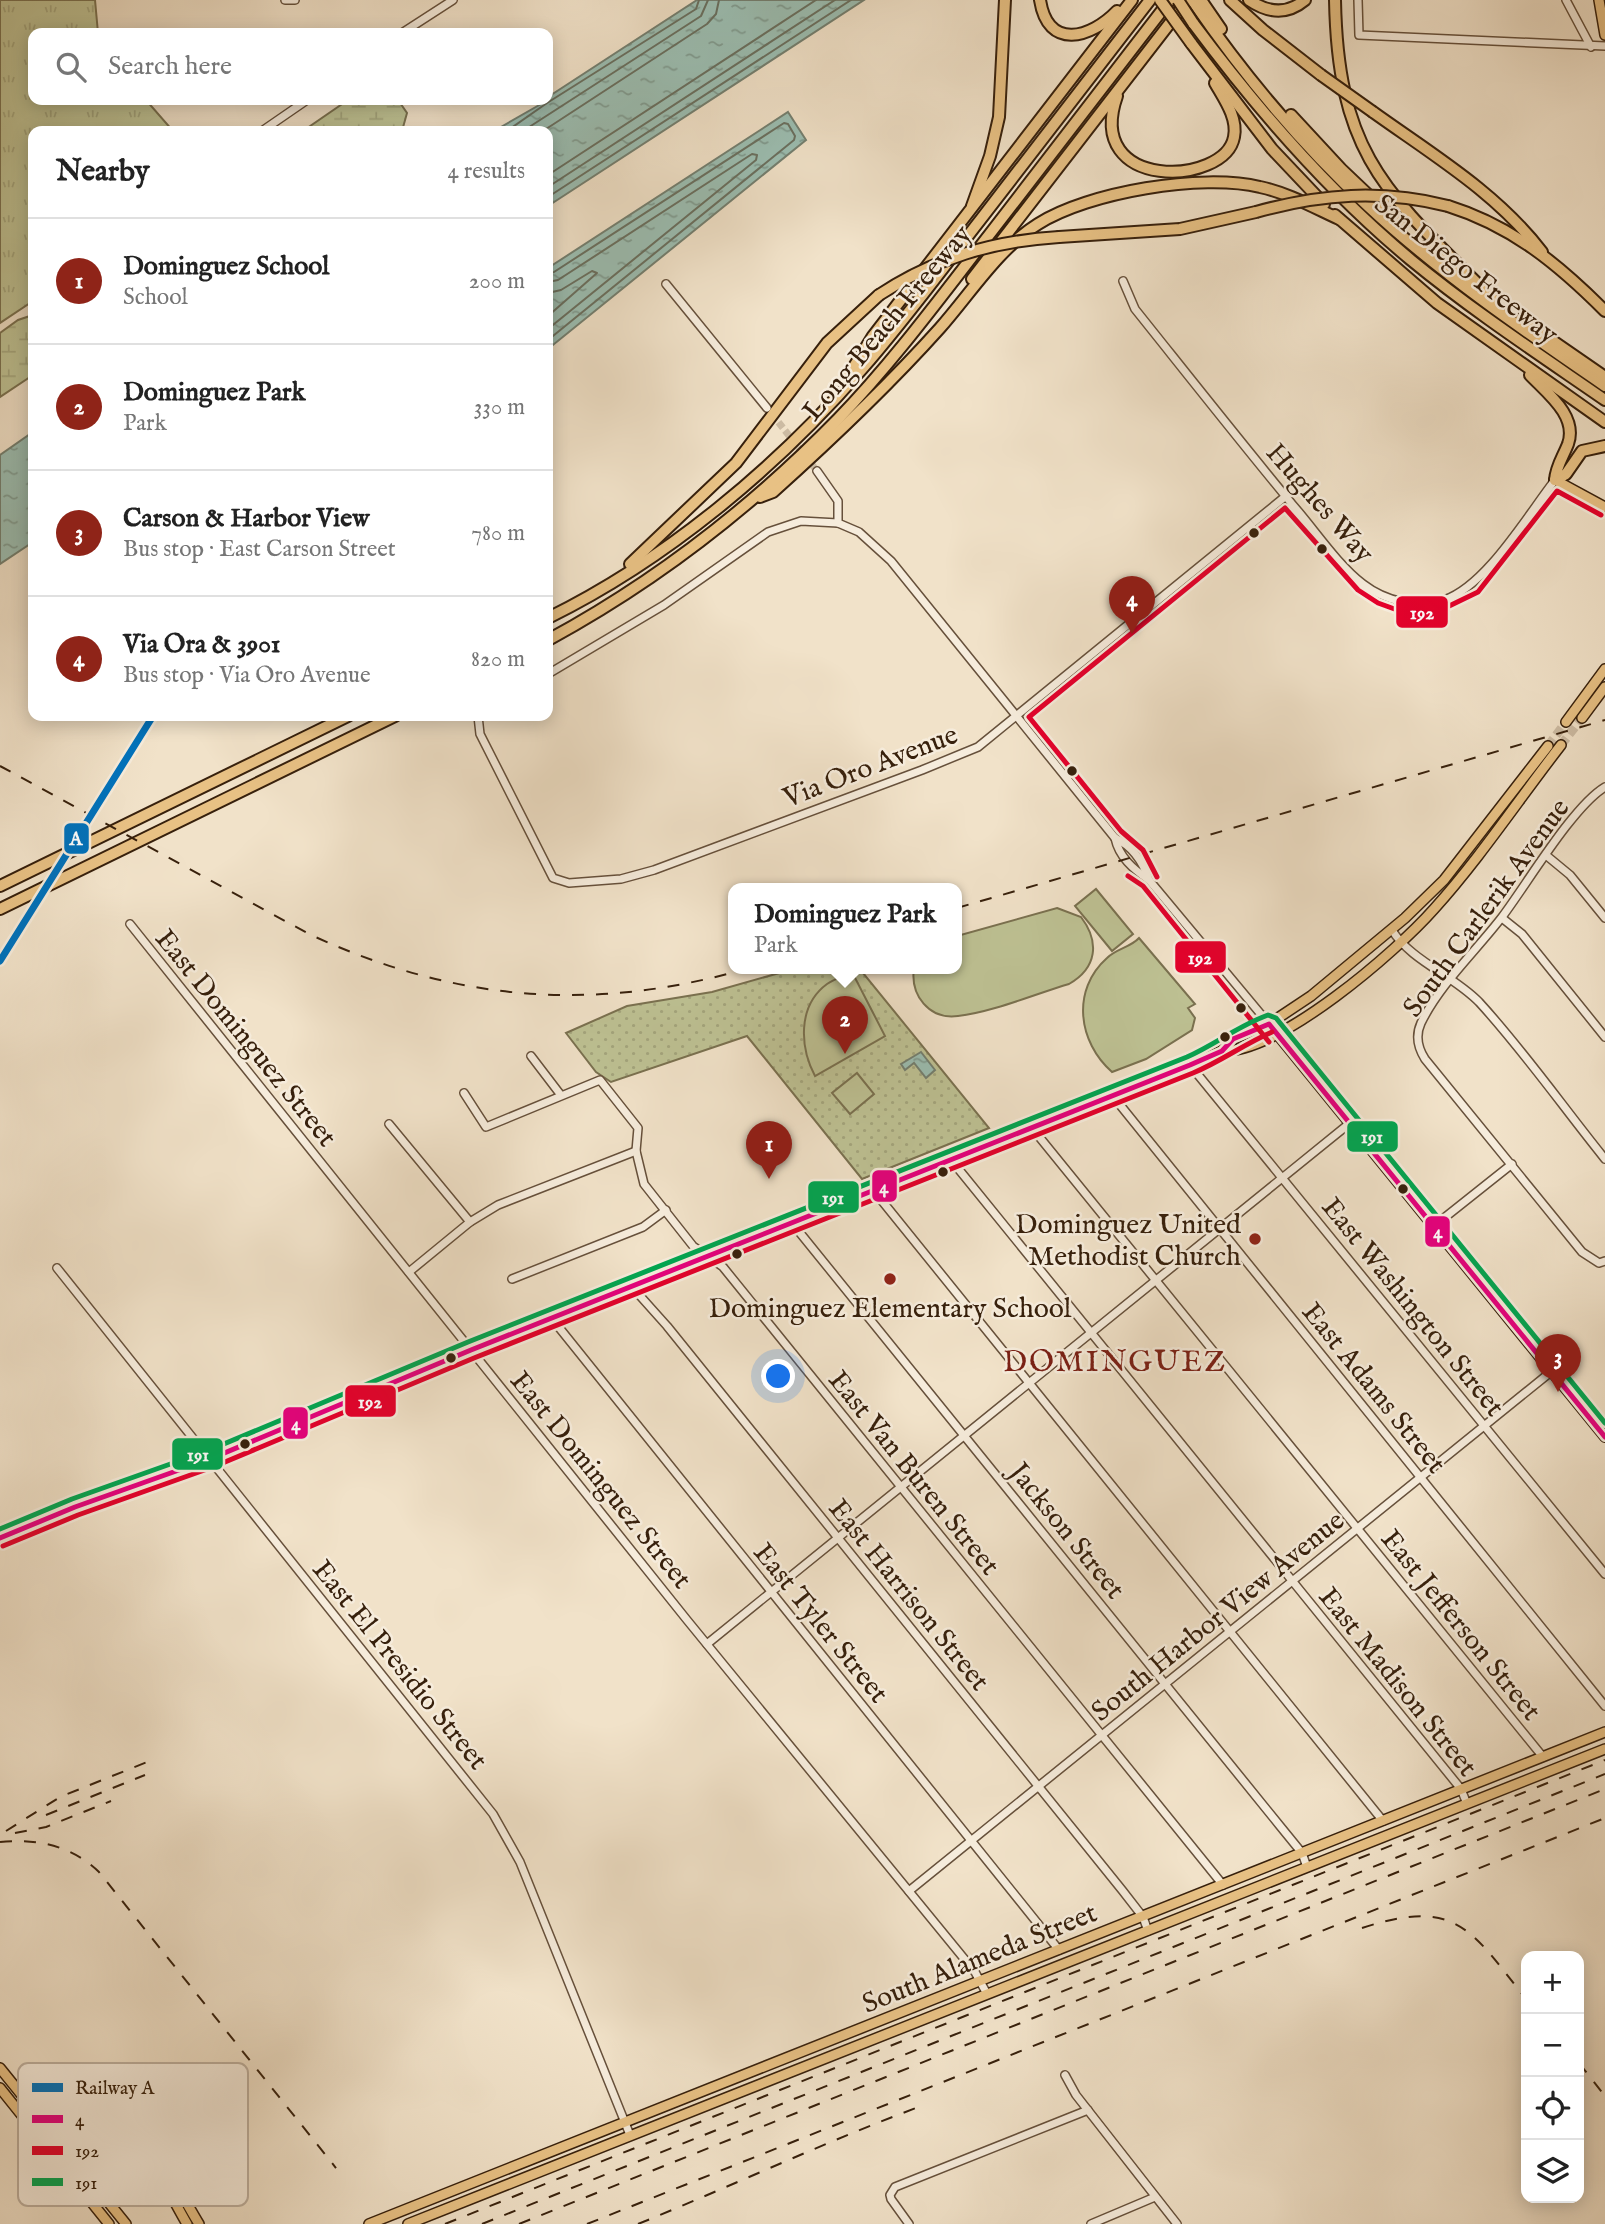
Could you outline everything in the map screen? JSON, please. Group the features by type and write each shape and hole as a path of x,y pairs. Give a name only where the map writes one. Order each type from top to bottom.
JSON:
{"highway":[{"path":"971,210 999,117 1005,0"},
{"path":"1040,0 1044,16 1055,28 1080,36 1097,30 1130,0"},
{"path":"834,399 873,336 1130,0"},
{"name":"Long Beach Freeway","path":"553,615 605,587 729,498 834,399 905,318 1150,0"},
{"path":"1160,0 1272,149 1339,219 1437,303 1605,422"},
{"name":"Long Beach Freeway","path":"553,637 640,584 751,501 838,419 889,362 1170,0"},
{"name":"San Diego Freeway","path":"1178,0 1201,17 1341,169 1416,239 1494,300 1605,377"},
{"path":"925,343 1189,0 1290,132 1364,209 1438,273 1605,389"},
{"name":"San Diego Freeway","path":"1201,0 1201,17 1270,121 1328,183 1385,238 1455,295 1605,400"},
{"path":"1230,0 1263,30 1321,75 1492,199 1519,222 1542,252 1605,311"},
{"path":"1249,0 1264,9 1278,11 1293,8 1305,0"},
{"path":"1335,0 1340,78 1351,122 1367,157 1400,204 1494,300"},
{"path":"1120,87 1110,129 1118,150 1128,160 1142,167 1166,170 1214,164 1230,150 1234,126 1224,99 1191,43"},
{"path":"751,501 772,492 826,444 925,343 995,263 1027,232 1052,216 1093,200 1168,187 1240,184 1286,194 1339,219"},
{"path":"605,587 729,471 827,343 879,295 921,270 969,251 1009,242 1180,229 1328,196 1368,194 1448,205 1484,219 1542,252"},
{"path":"1516,360 1563,411 1570,426 1569,440 1556,468 1555,480"},
{"path":"1555,480 1566,474 1583,451 1605,446"},
{"path":"0,886 338,721"},
{"path":"0,909 385,721"}],"main road":[{"path":"1599,0 1605,35"},
{"path":"1555,480 1605,507"},
{"path":"1566,722 1605,669"},
{"path":"1582,718 1605,687"},
{"path":"1222,1051 1238,1051 1278,1035 1322,1006 1400,943 1435,909 1561,745"},
{"path":"0,1538 210,1459 471,1350 553,1320 1222,1051 1233,1040 1269,1024 1320,989 1392,930 1444,880 1548,746"},
{"path":"1269,1024 1605,1437"},
{"name":"South Alameda Street","path":"369,2224 390,2220 724,2081 1605,1732"},
{"name":"South Alameda Street","path":"408,2224 1605,1749"},
{"path":"0,2068 18,2091"},
{"path":"724,2081 730,2095"},
{"path":"0,2088 18,2110"},
{"path":"95,2206 109,2224"},
{"path":"111,2206 126,2224"},
{"path":"176,2206 187,2224"},
{"path":"189,2206 200,2224"}],"street":[{"path":"285,0 295,0"},
{"path":"410,28 453,0"},
{"path":"1358,0 1359,35 1605,46"},
{"path":"1566,0 1591,47"},
{"path":"269,126 300,105"},
{"name":"Hughes Way","path":"1123,281 1135,309 1286,496 1363,583 1381,595 1402,602 1422,603 1443,600 1472,584 1555,480"},
{"path":"666,285 767,408"},
{"path":"817,471 838,501 838,523"},
{"name":"Via Oro Avenue","path":"479,721 480,734 548,874 559,882 621,879 685,859 964,754 1017,716 1286,496"},
{"path":"553,671 664,605 768,532 801,522 838,523 859,532 891,561 1115,838 1126,843 1144,866 1149,880 1269,1024"},
{"name":"South Carlerik Avenue","path":"1512,1164 1425,1059 1418,1044 1420,1025 1580,810 1603,791"},
{"path":"1547,856 1570,875 1605,918"},
{"path":"1502,918 1522,934 1605,1037"},
{"name":"East Dominguez Street","path":"130,924 707,1644 982,1981 987,1994"},
{"path":"1392,930 1400,943 1452,979 1478,1002 1605,1159"},
{"path":"464,1093 486,1127 560,1094 531,1056"},
{"name":"East Washington Street","path":"1190,1065 1605,1574"},
{"name":"East Van Buren Street","path":"560,1094 600,1080 638,1128 636,1151 645,1184 693,1246 723,1267 1223,1885"},
{"name":"East Adams Street","path":"1112,1095 1605,1706"},
{"path":"707,1644 1350,1123"},
{"path":"389,1124 470,1222"},
{"name":"East Jefferson Street","path":"1032,1128 1543,1757"},
{"path":"409,1272 470,1222 498,1205 636,1151"},
{"name":"East Madison Street","path":"952,1161 1461,1789 1467,1804"},
{"path":"1434,1226 1512,1164 1582,1252 1602,1262"},
{"path":"874,1191 1383,1821"},
{"path":"512,1279 643,1227 666,1210"},
{"name":"Jackson Street","path":"792,1223 1302,1853 1307,1867"},
{"name":"East El Presidio Street","path":"57,1268 497,1820 520,1862 630,2135"},
{"name":"East Harrison Street","path":"633,1288 667,1326 1143,1917 1148,1931"},
{"name":"East Tyler Street","path":"553,1320 1059,1950"},
{"name":"South Harbor View Avenue","path":"909,1891 1552,1371"},
{"path":"1065,2075 1088,2110 1177,2224"},
{"path":"909,2224 891,2199 891,2191 911,2179 1088,2110"},
{"path":"1091,2224 1156,2197"}],"green space":[{"path":"0,0 95,0 98,28 28,28 28,105 150,105 169,126 28,126 28,304 0,323"},
{"path":"341,105 401,105 407,113 403,126 310,126"},
{"path":"28,317 28,378 0,397 0,333 18,320"},
{"path":"1096,889 1133,934 1112,951 1075,906"},
{"path":"1057,908 1081,917 1091,936 1093,954 1085,970 1069,984 971,1014 938,1014 930,1010 919,996 914,974 962,974 962,935"},
{"path":"1139,938 1195,1004 1188,1008 1195,1018 1192,1030 1146,1059 1112,1072 1092,1046 1086,1031 1084,1000 1095,971 1111,955"},
{"path":"776,974 864,974 989,1128 862,1179 747,1036 611,1082 596,1072 566,1033 627,1006 712,992"},
{"path":"853,974 885,1036 815,1076 804,1040 806,1015 817,993 830,982"},
{"path":"857,1073 874,1094 850,1114 832,1093"}],"water":[{"path":"697,0 864,0 553,203 553,126 503,126 539,105 553,105 553,94"},
{"path":"788,112 806,140 553,345 553,265"},
{"path":"28,435 28,545 0,564 0,455"},
{"path":"921,1052 935,1070 926,1078 914,1063 905,1070 901,1064"}],"tunnel":[{"path":"772,414 817,471"},
{"path":"1561,745 1582,718"},
{"path":"1548,746 1566,722"}],"railway":[{"path":"962,907 1605,720"},
{"path":"0,766 309,934 364,957 418,974 472,987 581,995 636,991 728,973"},
{"path":"6,1831 60,1797 152,1760"},
{"path":"445,2224 1605,1760"},
{"path":"482,2224 1605,1774"},
{"path":"46,1815 145,1775"},
{"path":"519,2224 1600,1791"},
{"path":"15,1833 46,1827 111,1801"},
{"path":"587,2224 1605,1818"},
{"path":"0,1842 27,1841 53,1846 77,1856 99,1872 336,2168"},
{"path":"1362,1928 1394,1919 1420,1916 1441,1919 1459,1926 1491,1954 1521,1993"},
{"path":"1584,2069 1605,2096"},
{"path":"638,2224 924,2105"}],"rail line":[{"name":"A","path":"0,961 150,721"}],"transit line":[{"name":"192","path":"1157,877 1143,850 1121,831 1029,717 1285,508 1358,590 1378,603 1400,611 1422,612 1445,608 1478,592 1557,491 1601,515"},
{"name":"192","path":"1128,876 1143,886 1269,1042"},
{"name":"191","path":"0,1529 72,1499 207,1451 468,1342 1187,1057 1268,1015 1276,1018 1605,1423"},
{"name":"4","path":"0,1538 75,1507 210,1459 471,1350 1190,1065 1222,1051 1233,1039 1269,1024 1605,1437"},
{"name":"192","path":"3,1546 78,1515 213,1467 474,1358 1193,1073 1272,1032"}],"place":[{"name":"Via Ora & 3901","path":"1132,634"},
{"name":"Dominguez Park","path":"845,1054"},
{"name":"Dominguez School","path":"769,1179"},
{"name":"Dominguez United Methodist Church","path":"1255,1239"},
{"name":"Dominguez Elementary School","path":"890,1279"},
{"name":"Carson & Harbor View","path":"1558,1392"}],"district":[{"name":"DOMINGUEZ","path":"1115,1361"}]}
